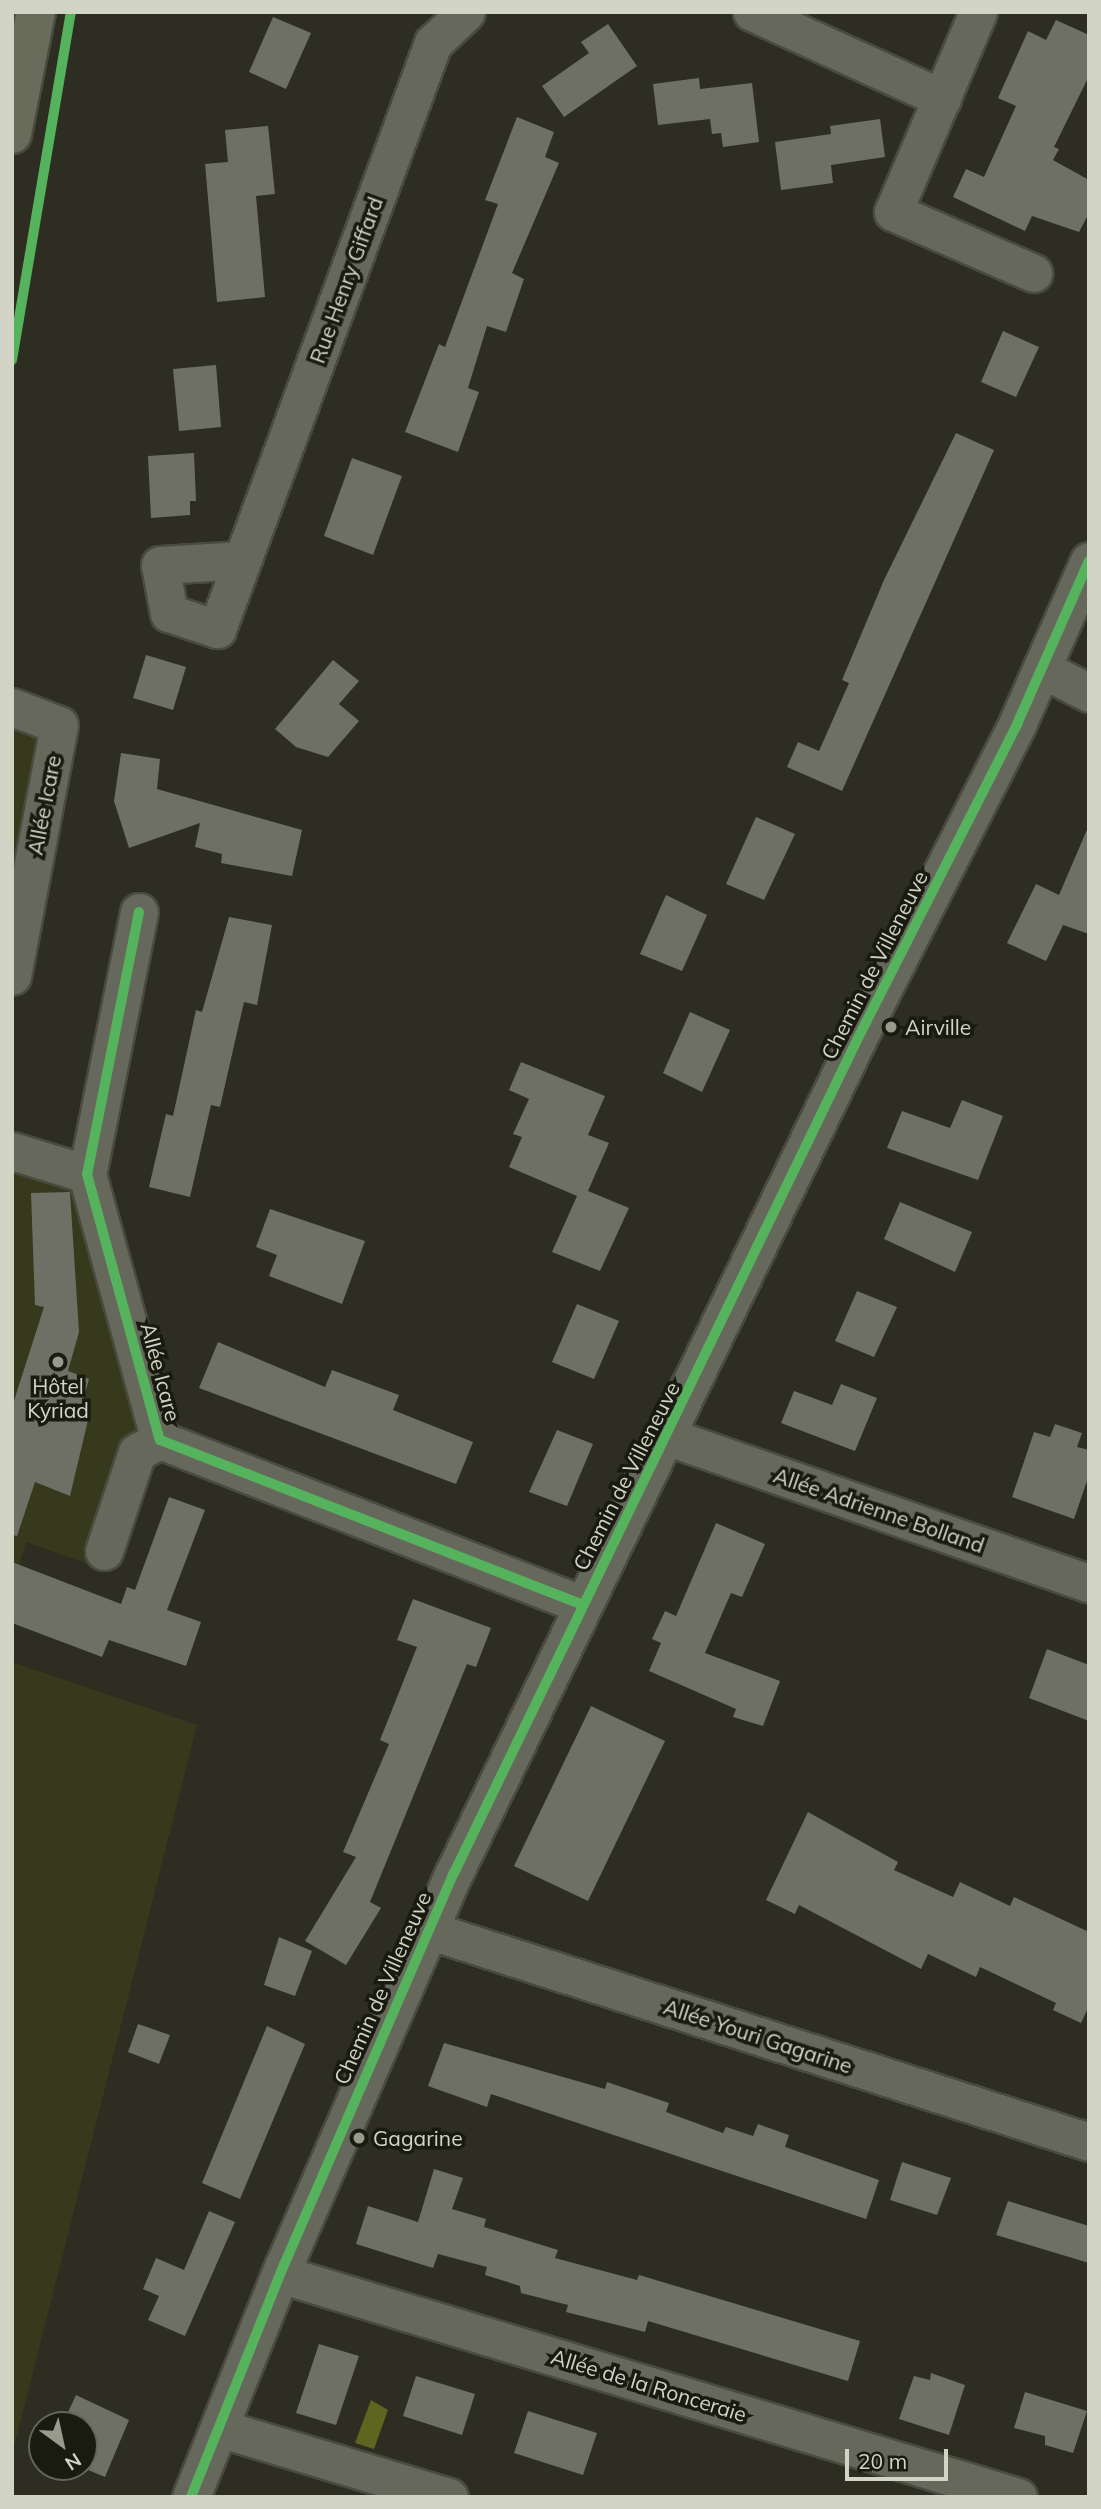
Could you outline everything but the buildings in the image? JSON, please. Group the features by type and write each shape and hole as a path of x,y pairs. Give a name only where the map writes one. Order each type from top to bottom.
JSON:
{"main road":[{"path":"12,134 36,12"}],"street":[{"name":"Rue Henry Giffard","path":"242,560 433,43 466,12"},
{"path":"752,12 810,24 942,98"},
{"path":"978,12 893,212 1033,274"},
{"name":"Chemin de Villeneuve","path":"191,2497 280,2274 428,1930 583,1605 669,1437 857,1040 1042,669 1089,561"},
{"path":"1042,669 1089,693"},
{"name":"Allée Icare","path":"12,707 59,724 12,976"},
{"name":"Allée Icare","path":"139,912 87,1174 160,1440"},
{"path":"12,1151 87,1174"},
{"name":"Allée Adrienne Bolland","path":"669,1437 1089,1583"},
{"name":"Allée Icare","path":"104,1550 137,1452 160,1440 583,1605"},
{"name":"Allée Youri Gagarine","path":"428,1930 1089,2142"},
{"name":"Allée de la Ronceraie","path":"280,2274 1018,2497"},
{"path":"219,2428 449,2497"}],"shaded area":[{"path":"12,707 59,725 12,976"},
{"path":"12,1151 87,1174 168,1423 112,1572 26,1542 12,1591"},
{"path":"12,1662 197,1725 12,2455"},
{"path":"371,2400 388,2410 374,2449 355,2443"}],"cycle path":[{"path":"12,360 71,12"},
{"path":"191,2497 284,2265 454,1873 857,1040 1018,722 1089,561"},
{"path":"139,912 87,1174 160,1440 583,1605"}],"place":[{"name":"Airville","path":"891,1027"},
{"name":"Hôtel Kyriad","path":"58,1362"},
{"name":"Gagarine","path":"359,2138"}]}
